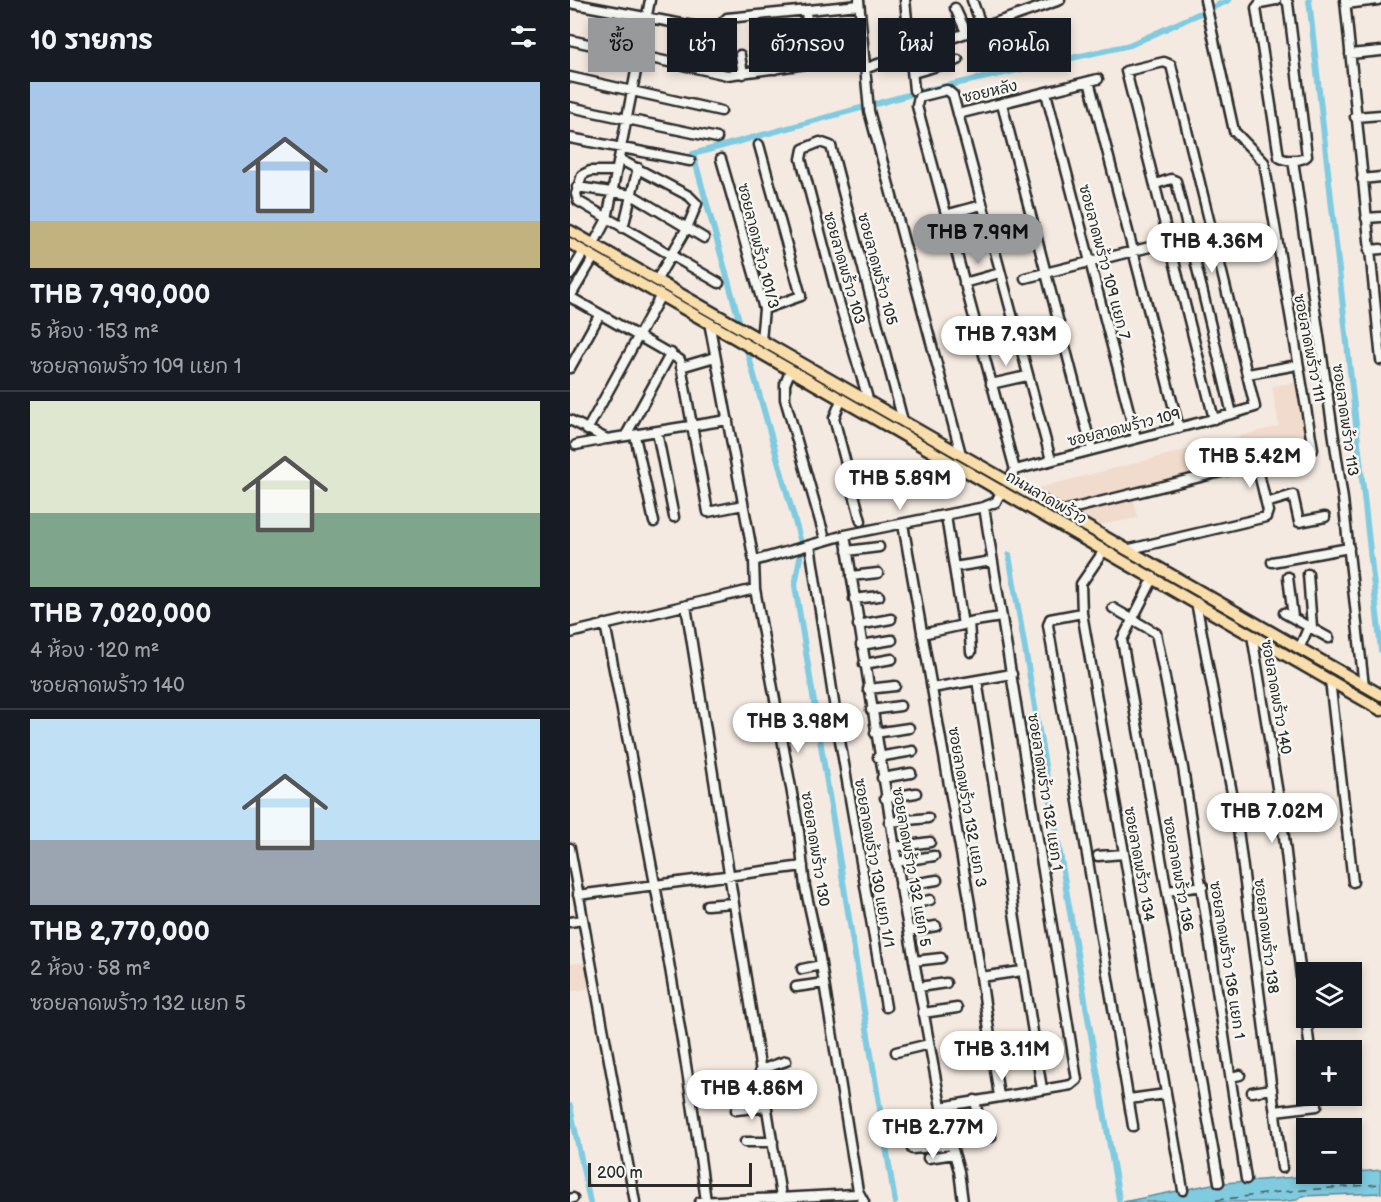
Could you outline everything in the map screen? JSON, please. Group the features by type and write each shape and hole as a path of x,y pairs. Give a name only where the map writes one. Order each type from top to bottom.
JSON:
{"main road":[{"name":"ถนนลาดพร้าว","path":"570,231 591,251 661,295 842,398 855,400"},
{"name":"ถนนลาดพร้าว","path":"570,243 656,281 760,340 855,400 1005,486 1105,549 1381,710"},
{"name":"ถนนลาดพร้าว","path":"866,406 903,421 961,454 1005,486 1059,512 1375,692"}],"street":[{"path":"646,17 650,0"},
{"path":"905,0 907,18"},
{"path":"972,0 979,18"},
{"path":"1029,0 1032,9"},
{"path":"1007,18 1060,0"},
{"path":"1276,0 1257,4 1256,8 1279,157 1283,160 1293,160 1307,156 1288,3 1285,0"},
{"path":"1378,0 1345,2 1369,250 1377,282 1381,360"},
{"path":"570,3 719,30 727,18 859,2 860,18"},
{"name":"ซอยลาดพร้าว 111","path":"1059,512 1312,451 1314,447 1264,162 1234,131 1207,7"},
{"path":"955,8 966,32 955,36"},
{"path":"806,10 807,18"},
{"path":"570,40 588,44"},
{"path":"1350,54 1381,51"},
{"path":"740,55 743,74"},
{"path":"655,58 724,75 756,72"},
{"path":"914,90 913,73 958,60"},
{"path":"1214,419 1126,71 1164,62 1171,65 1248,374 1292,366"},
{"path":"636,72 607,219 570,297 680,360 708,512 743,505"},
{"path":"864,72 869,111 961,454"},
{"path":"572,78 721,111"},
{"name":"ซอยหลัง","path":"958,114 1094,80 1133,251"},
{"path":"754,561 845,535 984,507 996,502 1015,470 945,215 917,106 919,97 951,91 1051,460"},
{"name":"ซอยลาดพร้าว 109 แยก 7","path":"1046,93 1136,438"},
{"path":"1002,104 1092,450"},
{"path":"570,107 717,138"},
{"path":"1356,117 1381,115"},
{"path":"570,138 690,161"},
{"name":"ซอยลาดพร้าว 105","path":"810,145 825,142 831,146 903,421"},
{"path":"759,145 801,296 764,309"},
{"name":"ซอยลาดพร้าว 103","path":"810,145 803,149 801,159 866,406"},
{"path":"619,159 695,200 697,209 656,281"},
{"name":"ซอยลาดพร้าว 101/3","path":"721,159 764,309 760,340"},
{"name":"ซอยลาดพร้าว 113","path":"1293,160 1348,548 1375,692"},
{"path":"623,228 638,168"},
{"path":"616,171 586,172 579,179 577,187 576,197 581,205 720,283"},
{"path":"1362,179 1381,177"},
{"path":"1156,184 1171,179 1176,181 1233,414"},
{"path":"577,187 632,195 704,238"},
{"path":"945,215 982,205"},
{"path":"1366,218 1381,217"},
{"path":"1025,278 1170,242"},
{"path":"1369,250 1381,249"},
{"path":"570,275 591,251"},
{"path":"1133,251 1179,428"},
{"path":"964,283 1000,273"},
{"path":"587,430 661,295"},
{"path":"570,368 600,314"},
{"name":"ซอยลาดพร้าว 130","path":"709,322 754,561 755,589 799,832 855,1173"},
{"path":"654,522 631,436 670,353"},
{"path":"681,368 716,357"},
{"path":"791,369 785,384 785,399 824,535"},
{"name":"ซอยลาดพร้าว 109","path":"1015,470 1254,408 1248,374"},
{"path":"991,384 1027,376"},
{"path":"842,398 834,418 861,521"},
{"path":"570,420 607,439"},
{"path":"576,445 728,420"},
{"path":"657,432 674,517"},
{"path":"1126,550 1266,517 1268,511 1257,465"},
{"path":"1266,502 1293,495 1299,522 1325,517"},
{"name":"ซอยลาดพร้าว 132 แยก 1","path":"984,507 1077,1080 1071,1085 1042,1089"},
{"path":"922,634 963,625 946,516"},
{"name":"ซอยลาดพร้าว 132 แยก 3","path":"903,524 981,977 999,1096"},
{"name":"ซอยลาดพร้าว 132 แยก 5","path":"845,535 900,886 941,1107 952,1145 963,1202"},
{"name":"ซอยลาดพร้าว 130 แยก 1/1","path":"804,547 886,1007"},
{"path":"847,551 879,547"},
{"path":"1272,562 1348,548"},
{"name":"ซอยลาดพร้าว 134","path":"1105,549 1081,584 1082,614 1183,1190"},
{"path":"954,567 992,561"},
{"path":"851,576 878,573"},
{"path":"1299,649 1310,627 1308,574"},
{"path":"1288,577 1293,617"},
{"name":"ซอยลาดพร้าว 136","path":"1154,578 1122,640 1219,1182"},
{"path":"570,633 755,589"},
{"path":"854,599 879,596"},
{"name":"ซอยลาดพร้าว 138","path":"1196,602 1235,806 1282,1168"},
{"path":"686,606 781,1196"},
{"name":"ซอยลาดพร้าว 136 แยก 1","path":"1113,608 1156,633 1183,768 1235,1076 1246,1179"},
{"path":"1284,613 1329,638"},
{"path":"1082,614 1050,619 1048,625 1133,1126"},
{"path":"971,652 969,622 1001,617"},
{"path":"858,625 891,619"},
{"path":"605,624 656,884 692,1096 703,1201 781,1196 857,1195"},
{"name":"ซอยลาดพร้าว 140","path":"1252,634 1281,812 1309,1040"},
{"path":"861,645 892,640"},
{"path":"864,664 892,659"},
{"path":"932,688 1012,674"},
{"path":"941,1107 1042,1089 977,680"},
{"path":"1330,680 1353,882"},
{"path":"868,689 895,686"},
{"path":"871,710 900,706"},
{"path":"875,733 909,728"},
{"path":"878,757 913,751"},
{"path":"882,778 911,773"},
{"path":"885,798 916,794"},
{"path":"890,822 928,818"},
{"path":"894,848 930,842"},
{"path":"570,848 635,1202"},
{"path":"1098,856 1124,854"},
{"path":"896,861 934,856"},
{"path":"578,895 803,866"},
{"path":"900,886 937,880"},
{"path":"1167,891 1203,886"},
{"path":"904,906 930,900"},
{"path":"707,905 733,903"},
{"path":"570,912 581,915"},
{"path":"570,922 581,915"},
{"path":"909,931 936,926"},
{"path":"914,961 941,958"},
{"path":"802,969 821,965"},
{"path":"981,977 1022,971"},
{"path":"796,987 824,983"},
{"path":"919,987 946,983"},
{"path":"924,1013 957,1008"},
{"path":"896,1052 929,1044"},
{"path":"760,1070 786,1061"},
{"path":"1252,1092 1272,1089"},
{"path":"1129,1100 1166,1094"},
{"path":"975,1100 979,1121 990,1137"},
{"path":"1275,1111 1317,1106"},
{"path":"736,1110 766,1107"},
{"path":"745,1142 759,1147 773,1142"},
{"path":"912,1149 952,1145"},
{"path":"936,1146 933,1157 954,1154"},
{"path":"855,1173 857,1195 864,1202"},
{"path":"855,1173 868,1202"}],"shaded area":[{"path":"1298,382 1308,449 1132,492 1138,518 1093,526 1030,490 1279,426 1272,386"},
{"path":"586,962 591,988 570,992 570,964"}],"water":[{"path":"1381,1170 1381,1193 1302,1196 1297,1200 1279,1202 1123,1202 1212,1184 1296,1177 1296,1184 1362,1184 1362,1172"}],"waterway":[{"path":"739,320 693,154 919,92 1130,45 1229,0"},
{"path":"1309,0 1381,650"},
{"path":"748,354 802,546 795,585 895,1202"},
{"path":"1009,555 1119,1199"},
{"path":"570,1106 590,1202"}],"ferry route":[{"path":"1202,1202 1280,1192 1381,1184"}],"railway":[{"path":"570,237 1381,702"}]}
